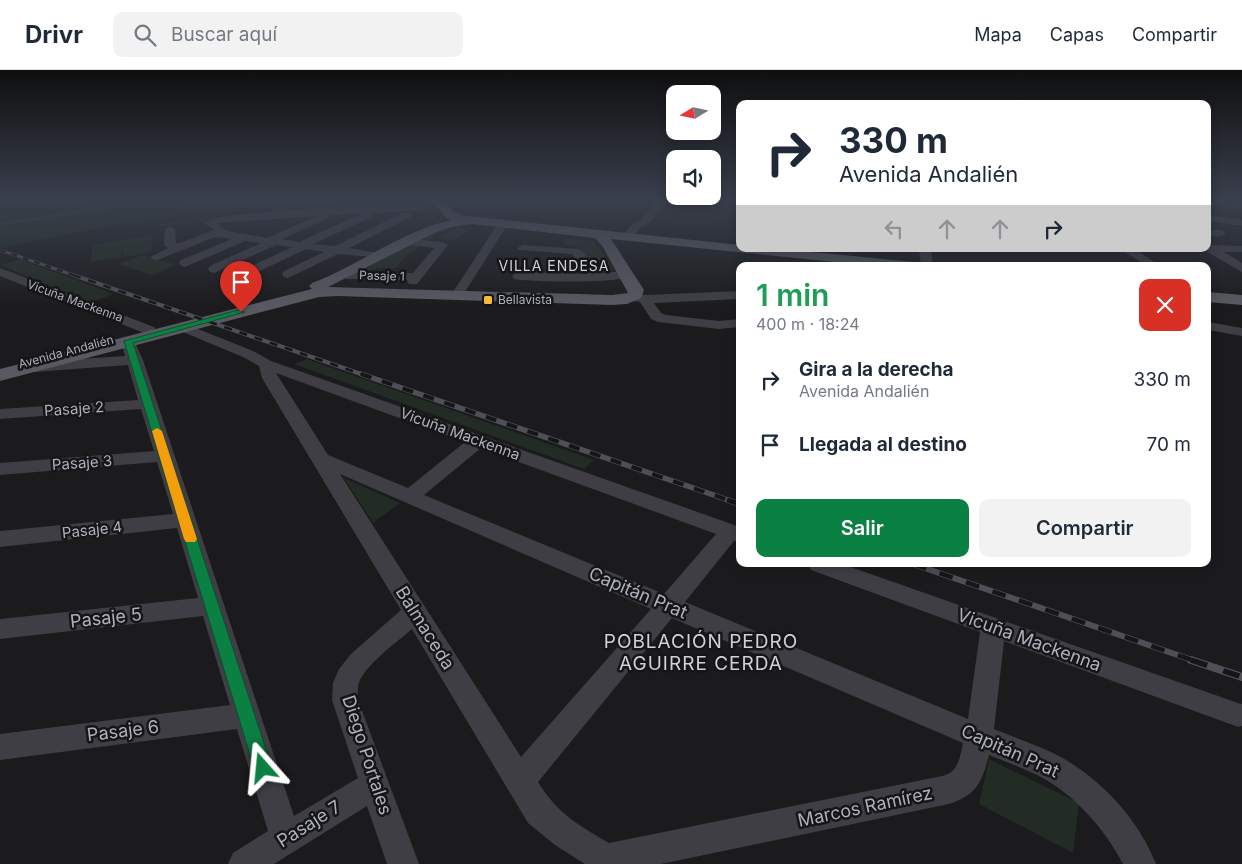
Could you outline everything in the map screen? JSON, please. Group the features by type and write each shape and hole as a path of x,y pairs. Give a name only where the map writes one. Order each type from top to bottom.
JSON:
{"main road":[{"name":"Avenida Andalién","path":"0,369 318,286 347,275 420,235"},
{"path":"347,275 337,284 338,291 612,300 639,298 609,245 600,235"},
{"path":"619,235 736,248"},
{"path":"609,245 616,240 628,236"},
{"path":"772,252 858,262"},
{"name":"Avenida Andalién","path":"0,375 28,368 131,351 183,327 305,295 338,291"},
{"path":"1211,297 1242,300"}],"street":[{"path":"170,235 170,245 181,247"},
{"path":"156,257 213,235"},
{"name":"Pasaje 1","path":"233,235 381,256"},
{"path":"185,263 245,235"},
{"path":"214,268 286,235"},
{"path":"247,273 325,235"},
{"path":"288,274 366,235"},
{"path":"457,295 496,235"},
{"name":"Pasaje 1","path":"347,275 415,279 442,245 407,242"},
{"path":"524,248 574,251 578,253 596,277"},
{"path":"1211,249 1242,249"},
{"path":"1211,251 1242,268"},
{"path":"1131,252 1147,262"},
{"name":"Vicuña Mackenna","path":"0,272 149,330"},
{"path":"518,276 596,277 626,275"},
{"path":"639,298 736,295"},
{"path":"639,298 656,316 663,319 719,325 736,324"},
{"name":"Vicuña Mackenna","path":"183,327 266,364 735,533"},
{"path":"1211,327 1242,332"},
{"path":"131,351 286,839"},
{"name":"Balmaceda","path":"266,364 270,378 538,812 552,826 568,837 612,862"},
{"name":"Pasaje 2","path":"0,414 148,404"},
{"path":"410,497 478,440"},
{"name":"Pasaje 3","path":"0,469 165,456"},
{"name":"Capitán Prat","path":"322,460 1049,766 1087,792 1105,813 1140,864"},
{"name":"Pasaje 4","path":"0,539 185,520"},
{"path":"519,782 668,606 735,533"},
{"name":"Vicuña Mackenna","path":"827,567 1238,715"},
{"name":"Pasaje 5","path":"0,629 212,606"},
{"name":"Diego Portales","path":"403,864 345,700 346,683 358,664 416,612"},
{"name":"Marcos Ramírez","path":"612,862 953,788 962,784 967,778 979,736 993,627"},
{"name":"Pasaje 6","path":"0,747 246,715"},
{"name":"Pasaje 7","path":"244,864 375,784"}],"shaded area":[{"path":"0,235 64,235 0,248"},
{"path":"151,235 152,252 123,257 122,240"},
{"path":"437,235 408,254 396,268 377,268 361,273 369,266 427,236"},
{"path":"441,235 462,235 453,241 436,238"},
{"path":"565,238 594,241 613,270 601,272 579,248 564,245"},
{"path":"122,240 122,257 91,262 92,245"},
{"path":"143,255 177,265 152,275 118,264"},
{"path":"20,259 113,294 91,303 0,265"},
{"path":"307,359 594,460 584,469 294,364"},
{"path":"344,478 400,503 373,523"},
{"path":"989,759 1079,803 1073,853 979,804"}],"railway":[{"path":"0,250 76,276"},
{"path":"73,275 364,375"},
{"path":"361,374 731,501"},
{"path":"727,500 736,503"},
{"path":"922,567 1195,661"},
{"path":"1191,660 1242,677"}],"slow traffic":[{"path":"157,431 191,539"}],"place":[{"name":"Bellavista","path":"488,300"}],"district":[{"name":"VILLA ENDESA","path":"554,266"},
{"name":"POBLACIÓN PEDRO AGUIRRE CERDA","path":"701,652"}],"route":[{"path":"241,312 128,341 263,768"}]}
